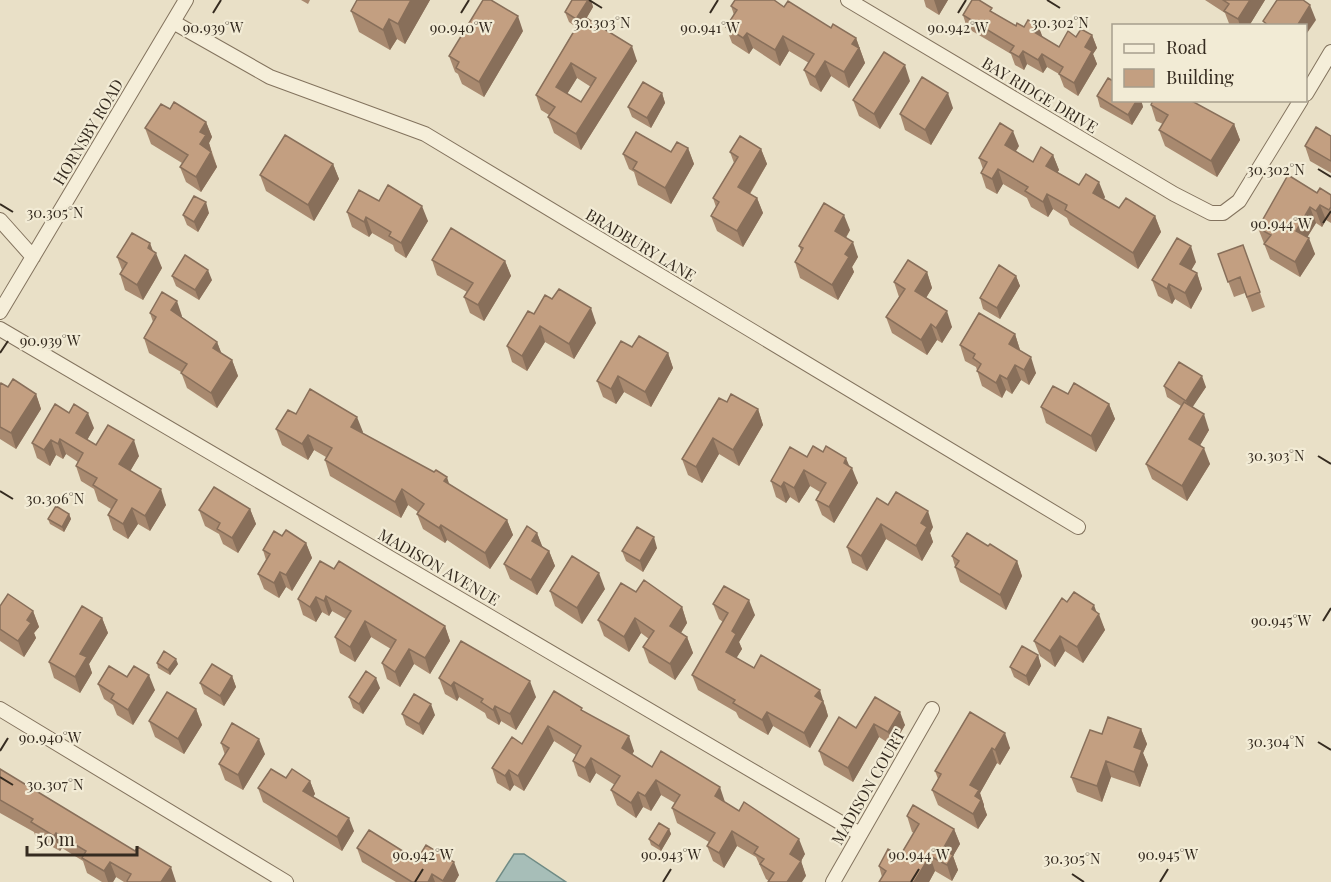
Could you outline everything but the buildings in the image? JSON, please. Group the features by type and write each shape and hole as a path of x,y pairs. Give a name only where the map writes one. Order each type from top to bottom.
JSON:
{"street":[{"name":"HORNSBY ROAD","path":"0,312 186,0"},
{"name":"BAY RIDGE DRIVE","path":"848,0 1174,194 1198,207 1217,213 1232,208 1239,201 1300,102"},
{"name":"BRADBURY LANE","path":"173,22 270,77 425,135 1078,526"},
{"path":"1307,91 1331,52"},
{"path":"0,220 33,257"},
{"name":"MADISON AVENUE","path":"0,329 860,834"},
{"path":"0,709 286,882"},
{"name":"MADISON COURT","path":"833,882 933,709"}],"water":[{"path":"514,854 524,854 566,882 496,882"}]}
